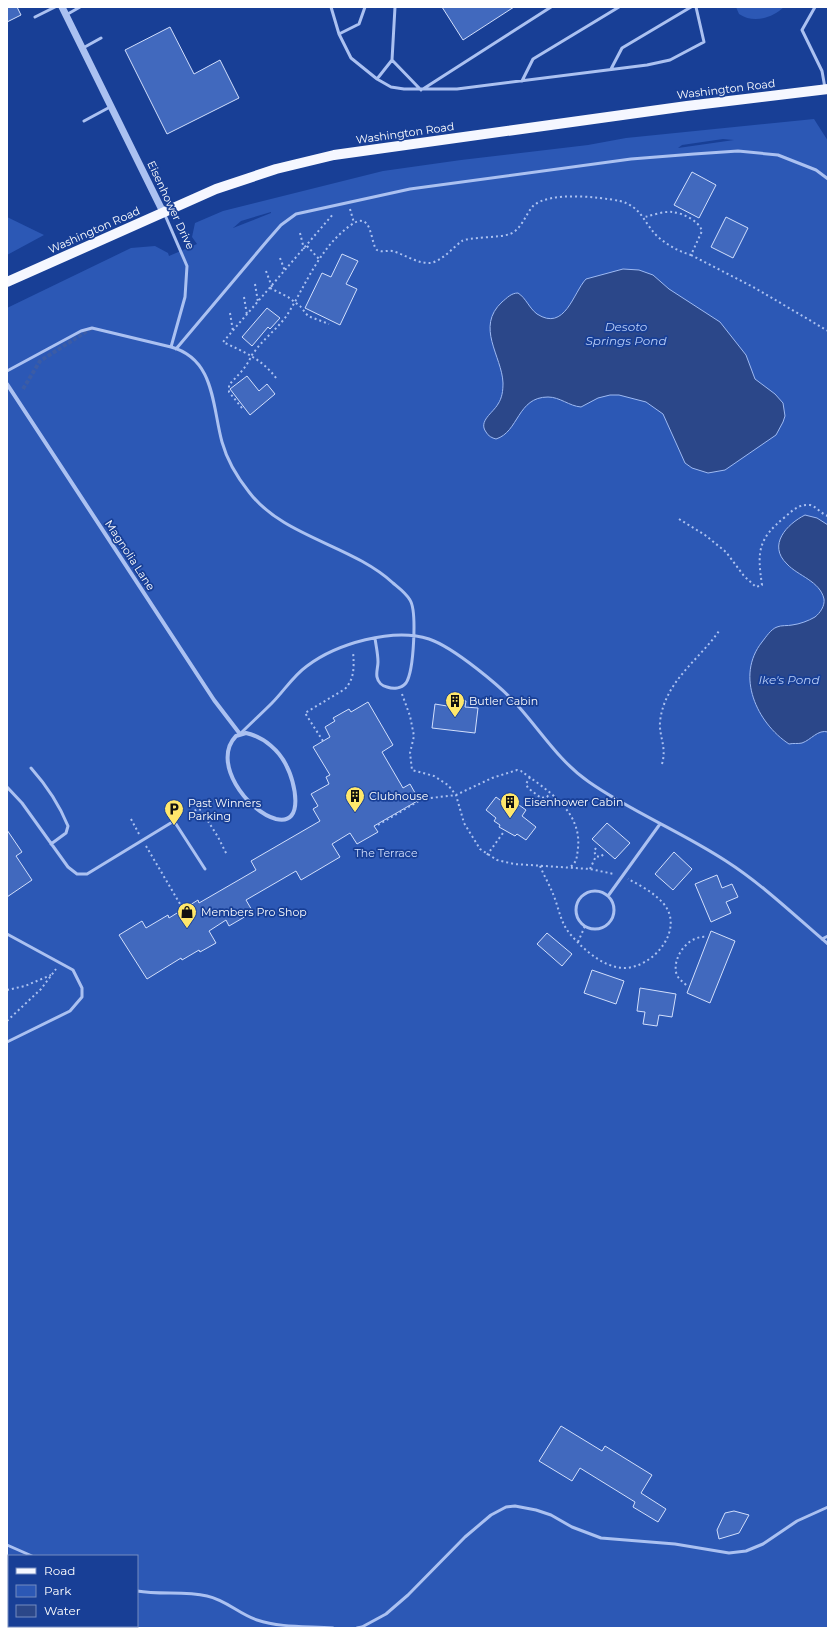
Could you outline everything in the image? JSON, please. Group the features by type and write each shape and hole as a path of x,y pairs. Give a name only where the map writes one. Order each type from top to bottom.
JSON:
{"main road":[{"name":"Washington Road","path":"7,282 216,189 276,169 334,155 640,112 827,90"}],"street":[{"name":"Eisenhower Drive","path":"62,7 163,212"},
{"name":"Magnolia Lane","path":"7,384 210,693 240,734"},
{"path":"240,734 252,734 262,739 286,764 293,781 296,802 294,812 288,817 280,820 269,816 250,802 236,786 230,772 228,755 230,744 240,734"}],"lane":[{"path":"35,17 55,7"},
{"path":"66,15 80,7"},
{"path":"332,7 338,34 351,58 377,79 391,87 421,90 457,89 662,63 704,42 696,7"},
{"path":"338,34 359,24 365,7"},
{"path":"377,79 392,60 394,7"},
{"path":"421,90 551,7"},
{"path":"522,81 533,59 620,7"},
{"path":"611,70 622,48 691,7"},
{"path":"815,7 802,30 822,71 827,90"},
{"path":"83,48 101,38"},
{"path":"392,60 421,90"},
{"path":"84,121 112,106"},
{"path":"176,349 282,225 296,214 410,189 631,158 738,151 778,155 816,170 828,179"},
{"name":"Eisenhower Drive","path":"163,212 187,266 185,297 171,347"},
{"path":"7,371 81,331 92,328 171,347 194,360 207,377 222,443 234,470 260,505 273,515 386,576 410,600 413,607 411,668 402,687 395,689 383,686 377,678 378,663 374,638"},
{"path":"240,734 306,666 318,658 353,643 374,638 413,636 428,638 452,650 518,706 564,762 589,782 660,824 726,860 756,883 828,944"},
{"path":"32,768 58,804 68,826 66,834 51,844"},
{"path":"7,787 22,803 68,867 82,875 114,858 174,821 204,868"},
{"path":"608,896 660,824"},
{"path":"597,891 608,896 614,907 614,913 609,924 597,929 585,926 577,917 577,904 580,898 585,894 597,891"},
{"path":"7,934 62,962 73,970 82,988 82,997 80,1002 70,1011 7,1042"},
{"path":"822,939 828,936"},
{"path":"357,1628 362,1627 386,1614 408,1595 465,1537 491,1515 506,1507 515,1506 536,1510 551,1515 572,1527 601,1538 675,1544 729,1553 746,1552 763,1544 797,1521 828,1507"},
{"path":"7,1545 30,1555"},
{"path":"138,1591 179,1592 206,1596 219,1599 256,1620 284,1626 333,1628"}],"path":[{"path":"242,408 228,389 229,385 242,370 251,356 282,321 308,275 319,259 334,241 354,223 359,222 368,225 372,231 374,247 378,250 382,252 390,251 412,260 432,263 444,256 463,240 490,238 511,233 519,227 534,205 550,198 582,197 620,202 629,205 645,217 655,234 667,245 691,255 755,288 828,331"},
{"path":"276,378 266,366 251,356 223,342 304,250 327,220 348,202 354,223"},
{"path":"645,217 672,212 695,221 701,227 702,231 691,255"},
{"path":"300,234 304,250"},
{"path":"307,246 319,259"},
{"path":"280,258 285,271"},
{"path":"266,271 271,288 288,297 303,308 308,316 329,324"},
{"path":"255,284 258,302"},
{"path":"244,297 247,315"},
{"path":"230,313 233,331"},
{"path":"679,519 705,535 726,552 744,576 756,587 762,585 759,567 760,552 763,539 771,528 798,506 811,505 828,516"},
{"path":"662,764 665,747 660,722 668,694 685,670 720,631"},
{"path":"323,741 305,713 345,689 350,684 353,676 353,643"},
{"path":"397,694 401,693 410,716 414,736 410,753 412,770 434,776 448,785 456,795 464,823 480,849 496,860 514,864 590,869 622,877 640,885 663,903 667,910 670,920 666,942 662,948 647,960 631,967 623,968 605,962 578,942 563,924 556,901 540,866"},
{"path":"378,825 422,799 456,795 492,778 517,770 530,777 550,793 572,815 578,843 575,863 570,867"},
{"path":"530,777 526,784 528,788 540,798 547,797 550,793"},
{"path":"190,813 198,809 201,810 227,855"},
{"path":"131,819 183,909"},
{"path":"487,854 503,833"},
{"path":"590,869 596,856 594,851 596,848"},
{"path":"596,856 600,857 604,854"},
{"path":"578,942 585,926"},
{"path":"686,985 676,973 676,962 680,952 695,938 706,937"},
{"path":"7,1021 41,989 62,962"},
{"path":"7,990 25,986 52,974"}],"green space":[{"path":"736,7 784,7 768,17 751,19 739,14"},
{"name":"The Terrace","path":"814,119 828,141 828,1628 7,1628 7,308 131,248 155,246 168,253 169,256 197,244 192,237 195,223 223,211 383,171 588,145 626,138","holes":["723,139 734,140 678,148 682,145","271,213 233,228 241,221"]},
{"path":"7,217 44,235 7,255"}],"water":[{"name":"Desoto Springs Pond","path":"623,269 639,270 653,275 669,289 720,322 746,355 755,379 775,394 783,403 785,416 776,435 725,470 708,473 692,468 685,463 663,414 646,402 619,395 610,395 598,398 581,407 552,397 538,399 524,408 504,435 496,439 488,435 484,428 484,424 487,417 499,402 503,389 502,373 490,331 494,312 502,302 511,295 518,293 537,314 547,318 555,318 561,315 567,308 586,279"},
{"name":"Ike's Pond","path":"805,515 817,518 828,525 828,732 824,731 818,733 802,743 789,744 767,724 759,711 753,698 750,684 750,669 754,655 762,642 773,629 779,626 795,625 810,620 817,615 823,607 824,599 822,593 813,583 787,564 781,557 779,550 779,543 786,529"}],"building":[{"path":"7,7 17,7 21,15 7,22"},
{"path":"442,7 514,7 463,40"},
{"path":"170,27 194,74 220,60 239,98 167,134 125,50"},
{"path":"692,172 716,185 699,218 674,205"},
{"path":"726,217 748,228 733,258 711,247"},
{"path":"342,254 358,261 346,284 357,289 340,325 305,308 322,273 331,277"},
{"path":"267,308 280,318 270,329 268,327 252,346 242,337"},
{"path":"247,376 259,391 267,384 275,394 250,415 230,389"},
{"name":"Butler Cabin","path":"447,699 466,701 465,707 478,708 475,733 432,728 435,704 447,706"},
{"name":"Clubhouse","path":"368,702 393,745 382,752 403,788 410,784 419,800 374,826 378,832 357,844 350,833 332,844 340,857 301,880 296,871 246,900 253,912 229,926 226,920 209,931 216,943 200,952 199,950 182,960 181,958 147,979 119,935 142,921 146,928 168,915 169,918 198,900 199,903 256,870 251,861 320,821 313,809 318,806 311,794 329,784 326,777 330,775 313,747 330,737 325,727 335,721 333,718 349,709 351,712"},
{"name":"Eisenhower Cabin","path":"496,797 508,806 512,800 526,810 522,816 536,827 526,840 517,834 515,836 499,827 500,825 494,821 496,818 486,810"},
{"path":"607,823 630,843 615,859 592,839"},
{"path":"7,830 22,852 16,856 32,880 7,897"},
{"path":"674,852 692,869 673,890 655,874"},
{"path":"717,875 722,888 732,884 738,897 726,902 731,913 711,922 695,884"},
{"path":"711,931 735,941 710,1003 687,993"},
{"path":"547,933 572,954 562,966 537,944"},
{"path":"592,970 624,981 616,1004 584,993"},
{"path":"640,988 676,994 672,1017 659,1015 657,1026 643,1024 645,1012 637,1011"},
{"path":"561,1426 602,1451 605,1446 652,1475 641,1493 666,1509 658,1522 633,1507 635,1502 580,1468 572,1481 539,1461"},
{"path":"734,1511 749,1515 739,1533 719,1539 717,1530 725,1513"}],"tunnel":[{"path":"23,389 40,361 92,328"}],"place":[{"name":"Butler Cabin","path":"455,718"},
{"name":"Clubhouse","path":"355,813"},
{"name":"Eisenhower Cabin","path":"510,819"},
{"name":"Past Winners Parking","path":"174,826"},
{"name":"Members Pro Shop","path":"187,929"}]}
